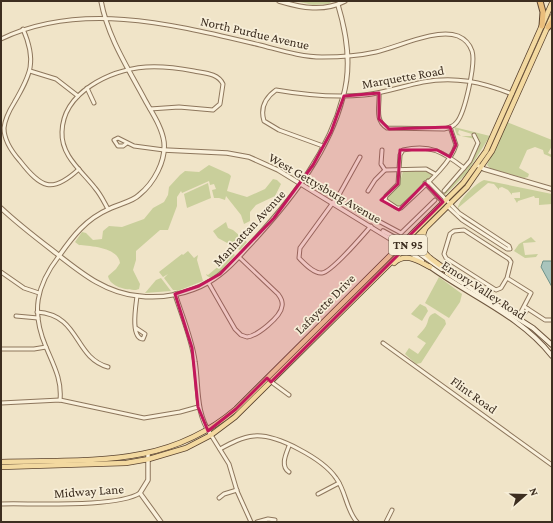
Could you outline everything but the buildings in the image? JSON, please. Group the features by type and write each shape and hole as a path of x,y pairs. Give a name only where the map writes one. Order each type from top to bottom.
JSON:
{"highway":[{"path":"540,1 545,27 552,22"}],"main road":[{"name":"Lafayette Drive","path":"1,462 126,463 149,457 209,433 235,417 406,248 479,166 545,27 552,4"},
{"name":"Lafayette Drive","path":"545,27 552,16"},
{"name":"Lafayette Drive","path":"209,433 236,409 402,244 447,203"},
{"path":"426,227 422,240 423,251 429,258 445,268 450,274"},
{"name":"Emory Valley Road","path":"402,244 430,267 522,326 537,338 552,356"},
{"name":"Emory Valley Road","path":"406,248 450,274 533,328 552,345"},
{"path":"353,300 359,297 399,259 406,257 414,258 430,267"},
{"name":"Lafayette Drive","path":"1,467 38,463"}],"street":[{"path":"60,400 61,385 57,370 46,347 37,312 39,293 43,279 83,225 108,209 139,196 160,167 164,150 162,134 113,42 103,14 101,1"},
{"path":"280,1 311,8 326,8 345,1"},
{"name":"Manhattan Avenue","path":"1,208 59,256 99,284 116,291 137,296 160,296 175,294 208,282 220,274 239,257 274,218 302,183 335,122 344,96 348,57 345,30 337,3"},
{"path":"95,14 109,14"},
{"path":"1,40 23,29 45,21 80,15"},
{"name":"North Purdue Avenue","path":"125,15 311,57 348,57 376,52 429,38 455,36 464,39 473,53 470,80 460,117 450,127"},
{"path":"23,29 31,52 30,71 6,120 4,131 9,146 32,176 41,183 49,185 61,183 79,169"},
{"path":"108,209 97,189 66,152 62,132 68,108 78,96 87,88 103,79 128,69 155,67 183,69 216,76 223,84 220,104 213,110 179,108 150,109"},
{"path":"30,71 56,80 78,96"},
{"name":"Marquette Road","path":"323,146 268,125 264,122 262,115 264,102 268,96 276,90 313,96 344,96 379,93 431,81 452,79 470,80 496,87 514,95"},
{"path":"87,88 94,103"},
{"path":"379,93 379,119 381,124 387,128 444,129 450,127 456,145 450,156 435,174 401,208 397,208 387,203 385,198 398,184 400,153 405,150 437,150 450,156 464,168"},
{"path":"444,191 464,168 478,146 474,135"},
{"path":"127,143 134,146 164,150"},
{"name":"West Gettysburg Avenue","path":"164,150 227,153 249,157 302,183 402,244"},
{"path":"382,150 381,164 385,170"},
{"path":"360,157 334,203 299,251 302,260 317,273 328,271 371,226"},
{"path":"479,166 552,189"},
{"path":"368,191 375,180 385,170 426,169 435,174"},
{"path":"427,182 462,220 507,250 510,249 510,246 467,219 447,203"},
{"path":"356,209 401,233 435,200"},
{"path":"464,230 509,259 511,262 507,278 501,288 496,290 446,258 444,254 449,236 454,231 464,230"},
{"path":"208,282 238,333 247,337 258,334 281,310 282,301 278,294 239,257"},
{"path":"1,272 24,288 39,293"},
{"path":"507,278 530,292 525,307 520,314 520,318 528,309"},
{"path":"175,294 195,361 198,407 209,433 232,470 237,490 251,522"},
{"path":"136,328 137,296"},
{"path":"525,307 545,320 552,320"},
{"path":"37,312 50,313 59,317 67,324 92,360 108,368"},
{"path":"16,316 38,318"},
{"name":"Flint Road","path":"382,343 552,465"},
{"path":"1,349 34,349 46,347"},
{"path":"267,378 289,395"},
{"path":"1,403 60,400 144,418 180,412 198,407"},
{"path":"220,449 239,440 255,436 269,437 320,461 329,469 339,483 354,519 357,522"},
{"path":"289,446 284,464 286,470 290,472"},
{"name":"Midway Lane","path":"1,504 98,502 129,498 140,493 148,480 149,457"},
{"path":"318,494 339,483"},
{"path":"219,498 224,494 237,490"},
{"path":"140,493 161,522"},
{"path":"386,522 392,510"},
{"path":"257,522 268,519 275,520"},
{"path":"350,522 354,519"}],"highlighted area":[{"path":"379,93 379,119 389,129 450,127 456,145 450,157 437,150 400,150 398,184 381,200 399,210 425,183 443,202 400,245 404,249 271,382 267,378 236,409 208,431 198,407 192,348 175,294 199,286 220,274 274,218 313,165 331,132 344,96"}],"green space":[{"path":"296,1 332,1 329,4 313,5"},
{"path":"507,122 552,140 552,146 548,153 552,155 551,157 544,154 543,150 535,147 527,150 519,168 529,174 528,177 524,178 491,169 487,165"},
{"path":"454,127 490,136 466,174 445,195 443,194 469,164 479,147 475,133 472,134 459,130 458,133 461,136 457,135"},
{"path":"462,136 473,136 475,139"},
{"path":"209,165 231,176 227,191 247,197 265,189 273,179 277,180 281,184 275,196 256,205 250,212 250,221 244,224 241,215 226,196 225,200 214,198 212,190 216,189 214,184 210,185 209,181 182,193 181,191 177,197 177,206 168,230 160,230 136,251 136,260 133,270 140,284 139,289 136,290 119,287 109,280 108,276 120,263 114,254 103,248 79,245 75,242 82,232 86,233 93,240 102,239 103,231 109,226 122,227 144,219 153,208 164,202 168,195 169,187 180,175 185,171 199,172"},
{"path":"426,170 431,173 431,176 399,207 387,201 388,196 399,186 403,171"},
{"path":"484,180 552,194 552,204 539,205 539,198 535,198 534,196 518,201 517,203 514,198 520,198 520,192 512,193 512,195 508,190 502,187 499,188 499,190 494,184 488,183 458,208 460,202 467,193"},
{"path":"208,183 211,198 187,208 184,194"},
{"path":"226,222 228,228 233,230 247,242 240,250 218,238 213,231"},
{"path":"531,237 536,242 523,243 525,255 538,254 536,257 525,258 514,251 519,244"},
{"path":"188,251 194,258 198,255 197,260 203,281 175,292 177,290 173,290 164,278 168,274 163,277 159,272"},
{"path":"232,253 235,255 225,266 235,256 227,266 211,278 207,276 206,274 208,275 227,259 226,257 233,255"},
{"path":"439,277 462,294 460,302 449,318 425,303"},
{"path":"161,278 171,291 145,293 156,280"},
{"path":"420,304 426,307 428,311 422,321 411,314"},
{"path":"435,313 445,320 446,324 421,363 416,364 405,354 409,348 418,354 426,343 417,337 427,324 429,317"}],"water":[{"path":"543,261 552,261 552,287 541,267"}]}
